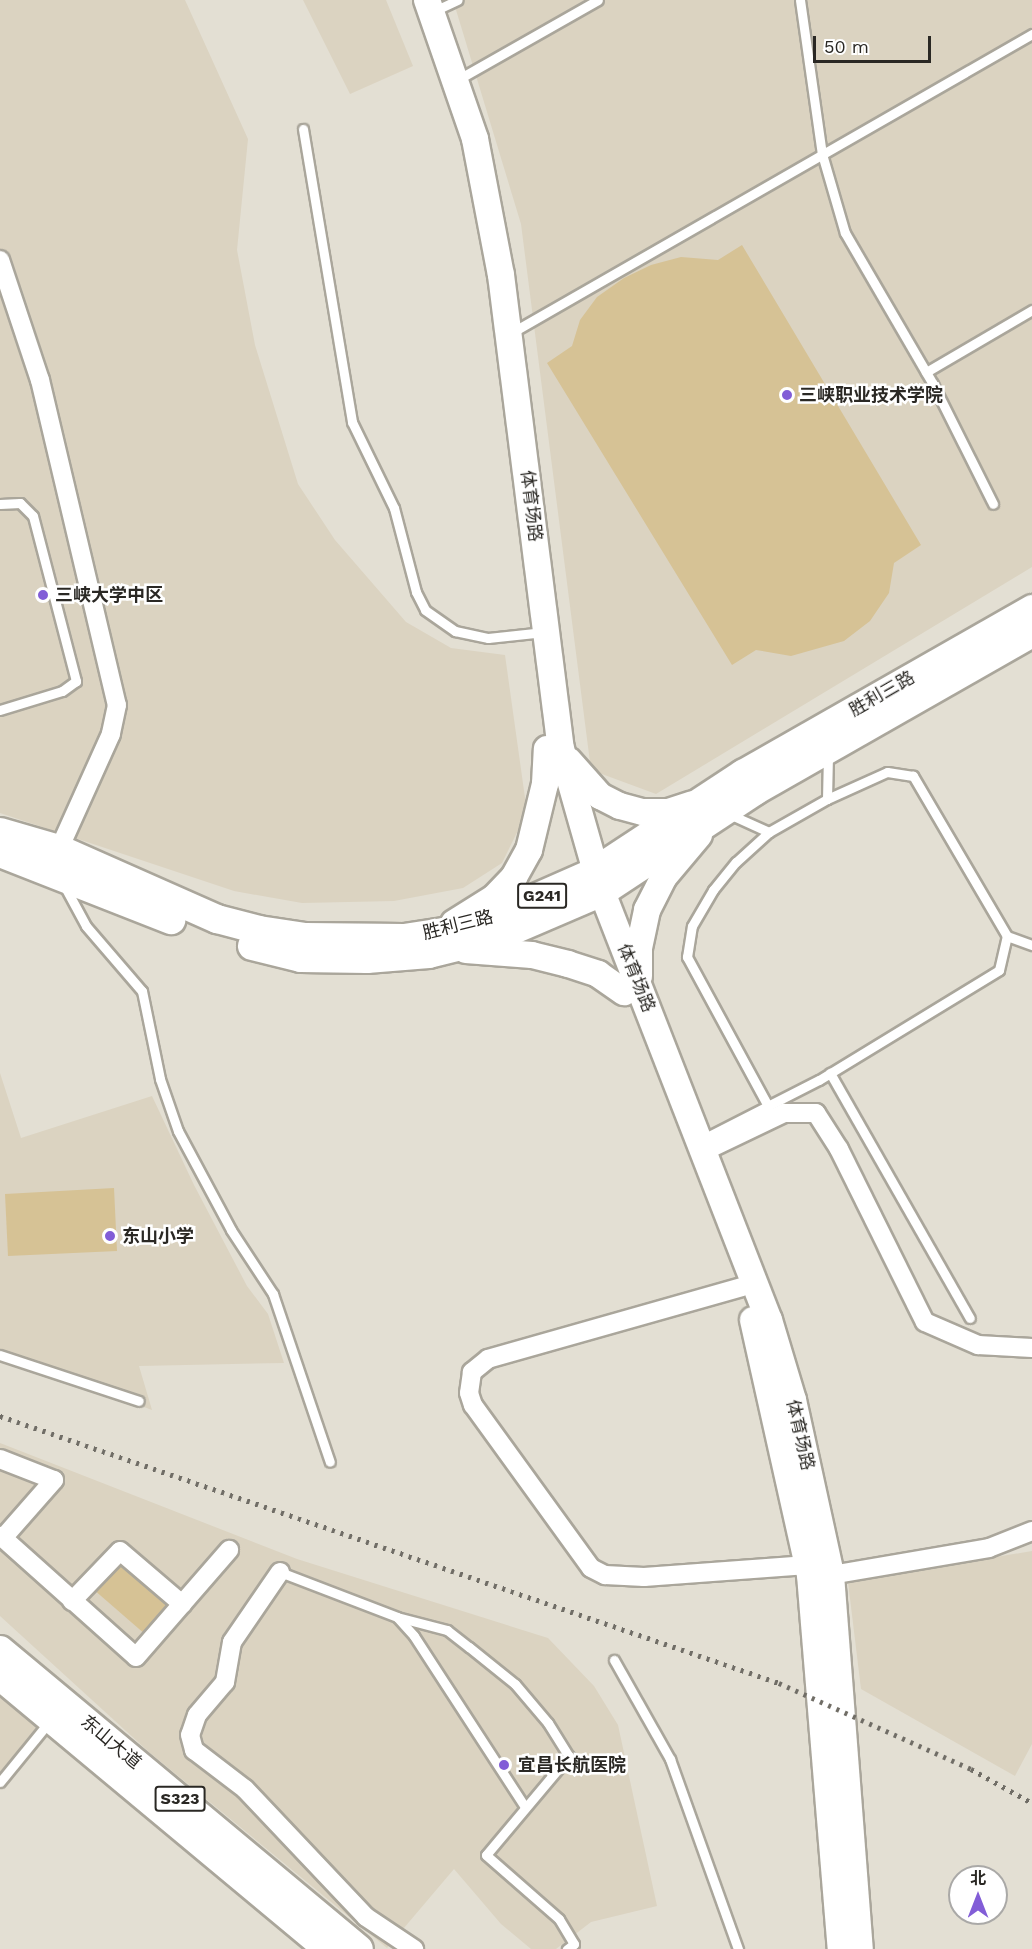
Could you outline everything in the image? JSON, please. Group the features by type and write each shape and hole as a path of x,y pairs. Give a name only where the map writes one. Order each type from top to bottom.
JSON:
{"main road":[{"name":"体育场路","path":"423,7 450,84 466,144 492,284 534,633 554,747 592,885 742,1287 770,1389 808,1565 841,1949"},
{"name":"体育场路","path":"450,84 475,139 509,334 554,747"},
{"name":"胜利三路","path":"0,832 58,861 217,919 259,930 305,937 404,938 442,941 490,918 592,885 1032,609"},
{"name":"胜利三路","path":"714,810 829,749 1032,633"},
{"path":"554,747 600,796 620,806 643,812 714,810"},
{"path":"442,941 514,877 538,820 554,747"},
{"path":"442,941 532,955 598,974 632,989 647,910 663,878 714,810"},
{"name":"胜利三路","path":"0,853 58,861"},
{"name":"体育场路","path":"632,989 703,1146 782,1359 831,1575 860,1949"},
{"name":"东山大道","path":"0,1650 345,1946"},
{"name":"东山大道","path":"0,1676 50,1720 345,1946"}],"street":[{"path":"0,260 40,380 117,705 111,734 58,861"},
{"path":"703,1146 784,1113 816,1113 839,1149 926,1322 978,1345 1032,1348"},
{"path":"742,1287 488,1359 472,1372 469,1393 473,1405 591,1568 605,1575 644,1577 808,1565"},
{"path":"0,1459 54,1480 1,1537 136,1657 229,1550"},
{"path":"831,1575 989,1548 1032,1531"},
{"path":"72,1600 120,1551 182,1604"},
{"path":"280,1572 231,1642 225,1682 197,1715 190,1735 194,1750 245,1789 366,1917 414,1949"},
{"path":"345,1946 366,1917"}],"lane":[{"path":"423,7 458,0"},
{"path":"450,84 598,0"},
{"path":"800,0 822,154 845,232 926,372 993,504"},
{"path":"509,334 1032,34"},
{"path":"303,129 352,422 394,508 416,592 425,610 455,631 488,638 534,633"},
{"path":"926,372 1032,310"},
{"path":"0,504 20,503 33,516 76,681 62,691 0,710"},
{"path":"827,799 829,749"},
{"path":"768,1106 687,957 692,926 713,890 736,862 769,832 827,799 887,772 913,776 1007,936 1032,945"},
{"path":"714,810 769,832"},
{"path":"58,861 86,926 142,991 160,1079 178,1131 231,1230 273,1294 330,1462"},
{"path":"703,1146 999,970 1007,936"},
{"path":"830,1072 970,1318"},
{"path":"0,1354 139,1401"},
{"path":"280,1572 397,1617 447,1630 515,1684 548,1723 569,1756 486,1855 559,1919 574,1944 567,1949"},
{"path":"397,1617 414,1636 525,1807"},
{"path":"614,1660 670,1759 738,1949"},
{"path":"0,1782 50,1720"}],"shaded area":[{"path":"0,0 185,0 248,139 237,250 255,345 298,484 335,540 406,622 451,648 505,655 527,812 502,863 463,888 394,901 302,903 234,891 0,813"},
{"path":"303,0 386,0 413,66 350,94"},
{"name":"三峡职业技术学院","path":"453,0 1032,0 1032,567 656,794 591,770 521,224"},
{"path":"742,245 921,545 894,563 889,593 870,621 844,641 791,656 756,650 732,665 547,363 572,346 580,320 597,297 624,278 651,265 681,257 718,260"},
{"name":"东山小学","path":"0,1073 21,1138 152,1096 194,1185 247,1286 268,1314 284,1363 139,1366 152,1410 0,1353"},
{"path":"114,1188 117,1251 8,1256 5,1194"},
{"path":"0,1443 297,1559 548,1638 594,1686 618,1725 657,1906 591,1922 556,1949 531,1949 501,1924 454,1869 387,1948 149,1752 0,1616"},
{"path":"1032,1551 1032,1744 1015,1776 861,1689 848,1582"},
{"path":"121,1556 175,1603 146,1635 93,1589"},
{"path":"0,1691 43,1729 0,1787"}],"railway":[{"path":"0,1416 779,1683 971,1769 1032,1803"}],"place":[{"name":"三峡职业技术学院","path":"787,395"},
{"name":"三峡大学中区","path":"43,595"},
{"name":"东山小学","path":"110,1236"},
{"name":"宜昌长航医院","path":"504,1765"}]}
